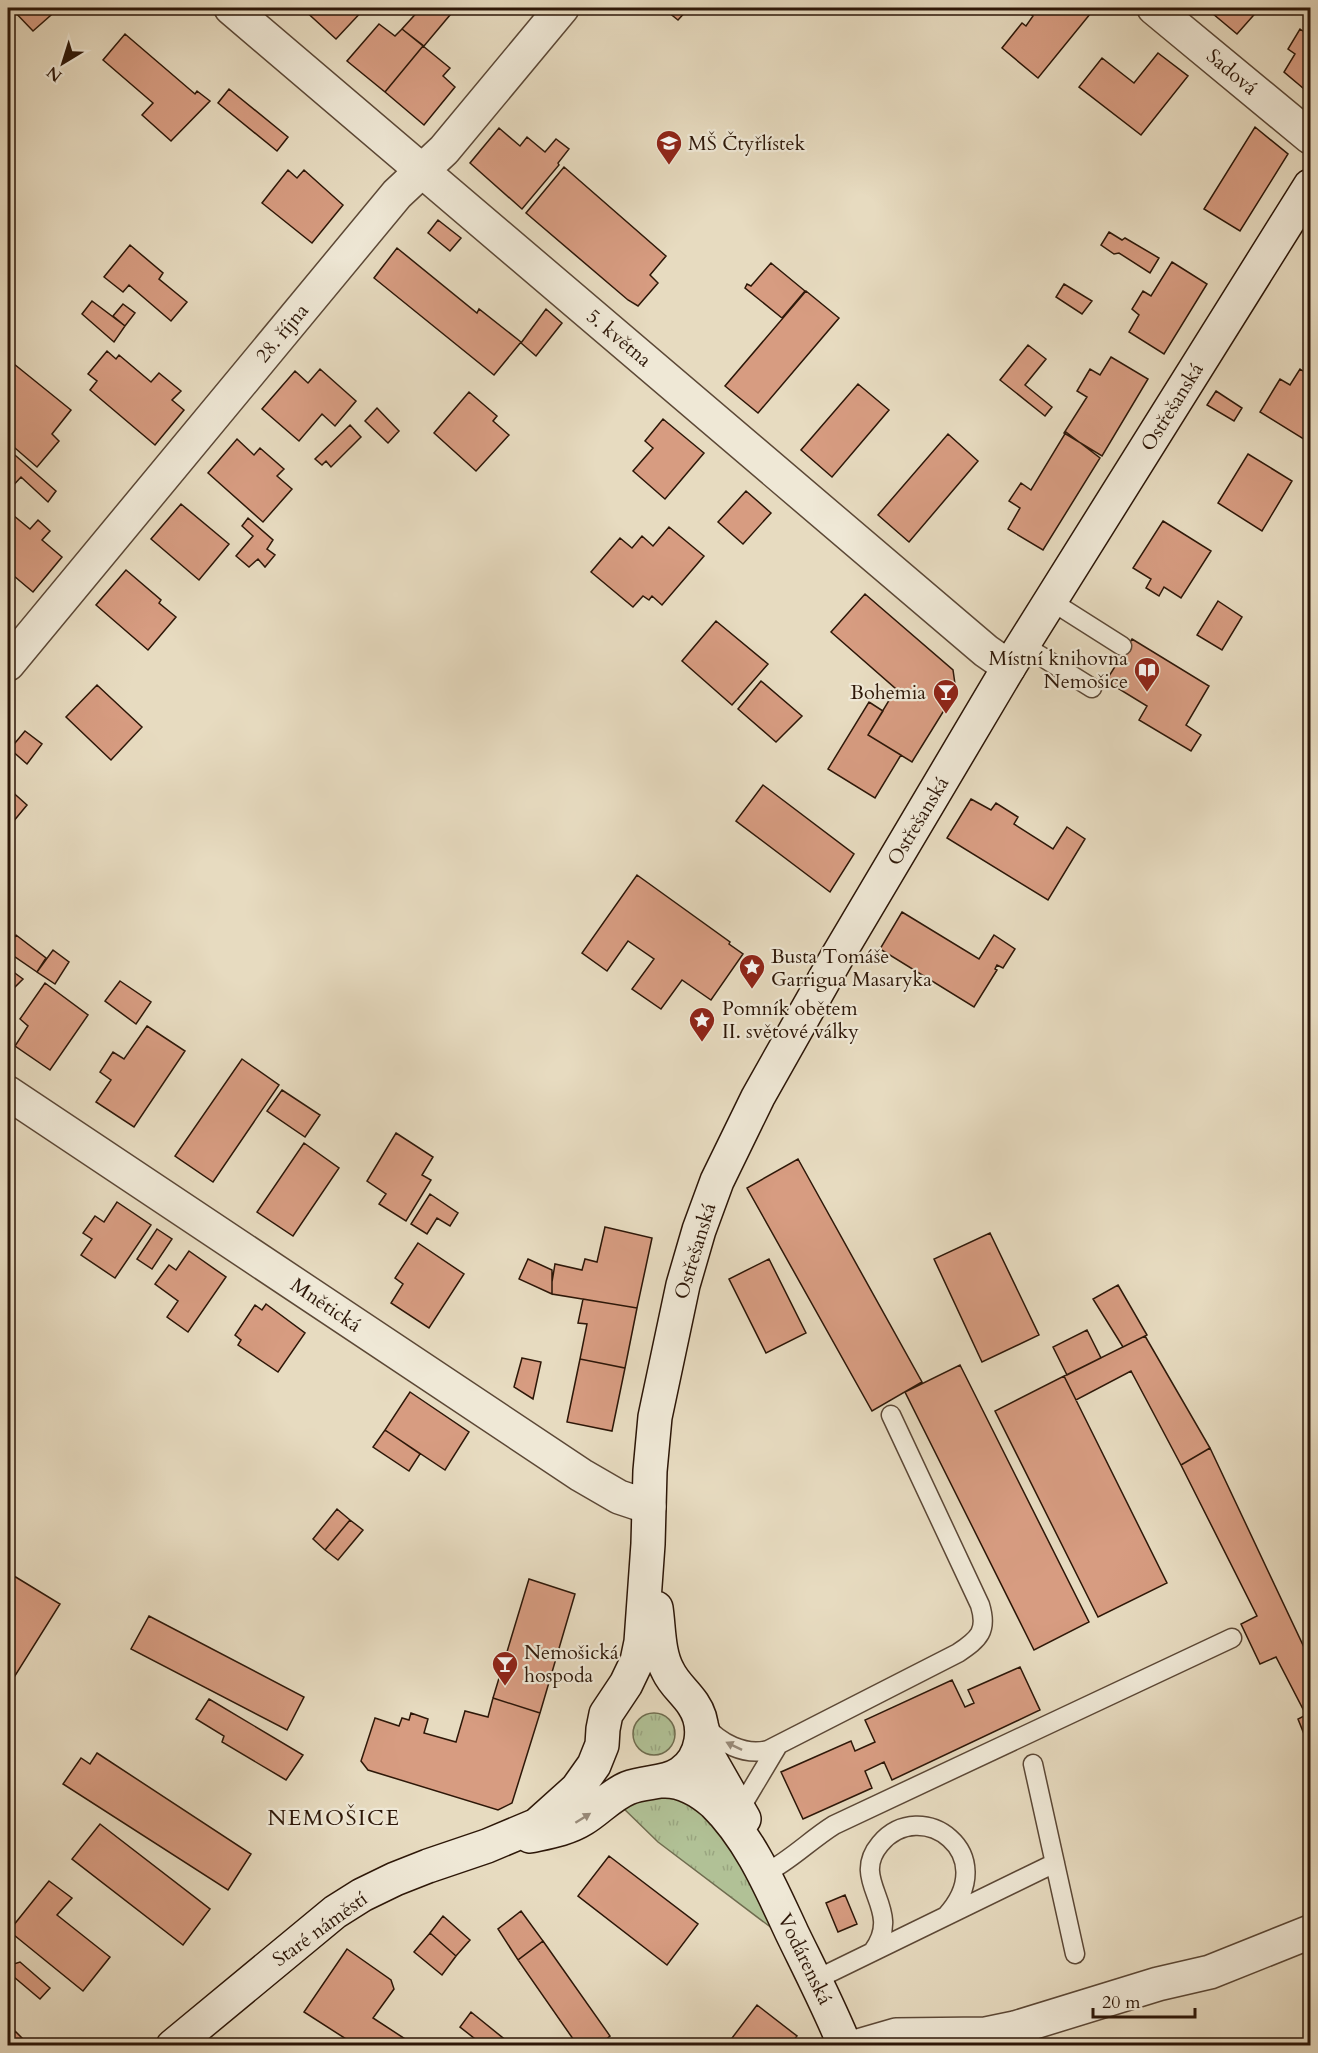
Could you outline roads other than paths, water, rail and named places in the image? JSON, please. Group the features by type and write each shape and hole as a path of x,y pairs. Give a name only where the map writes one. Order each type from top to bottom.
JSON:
{"street":[{"name":"5. května","path":"231,8 986,651 1016,656"},
{"name":"28. října","path":"8,664 397,195 444,150 562,8"},
{"name":"Sadová","path":"1154,8 1311,137"},
{"name":"Ostřešanská","path":"649,1507 656,1416 668,1351 687,1274 717,1181 758,1097 837,957 1016,656 1311,186"},
{"name":"Mnětická","path":"8,1093 581,1476 619,1497 649,1507"},
{"name":"Staré náměstí","path":"172,2046 335,1912 362,1895 395,1879 528,1830 554,1811 584,1781 599,1753 604,1721 637,1661 641,1642 649,1507"},
{"name":"Staré náměstí","path":"487,1846 573,1824 623,1790 681,1773 693,1760 700,1744 696,1714 672,1679 663,1659 648,1544"},
{"path":"614,1701 633,1687 649,1683 673,1687 696,1714"},
{"name":"Vodárenská","path":"696,1714 708,1756 740,1809 764,1874 845,2046"},
{"path":"603,1736 611,1760 623,1772 638,1780 660,1781"},
{"name":"Vodárenská","path":"660,1781 686,1784 715,1804 736,1829 764,1874"},
{"path":"858,2046 896,2035 986,2034 1015,2028 1158,1984 1210,1972 1311,1932"}],"lane":[{"path":"1051,601 1122,646"},
{"path":"1016,656 1092,688"},
{"path":"696,1714 718,1738 745,1752 756,1753 777,1747 958,1653 981,1634 984,1625 980,1605 891,1415"},
{"path":"764,1874 792,1857 834,1825 1232,1638"},
{"path":"740,1809 777,1747"},
{"path":"1033,1764 1075,1954"},
{"path":"873,1951 880,1942 884,1925 880,1903 870,1878 870,1867 878,1846 895,1832 911,1827 930,1827 941,1832 959,1849 966,1872 965,1885 962,1896 946,1916"},
{"path":"815,1980 1055,1863"}],"place":[{"name":"MŠ Čtyřlístek","path":"669,166"},
{"name":"Místní knihovna Nemošice","path":"1147,693"},
{"name":"Bohemia","path":"946,715"},
{"name":"Busta Tomáše Garrigua Masaryka","path":"752,990"},
{"name":"Pomník obětem II. světové války","path":"702,1043"},
{"name":"Nemošická hospoda","path":"505,1687"}],"district":[{"name":"NEMOŠICE","path":"334,1818"}]}
